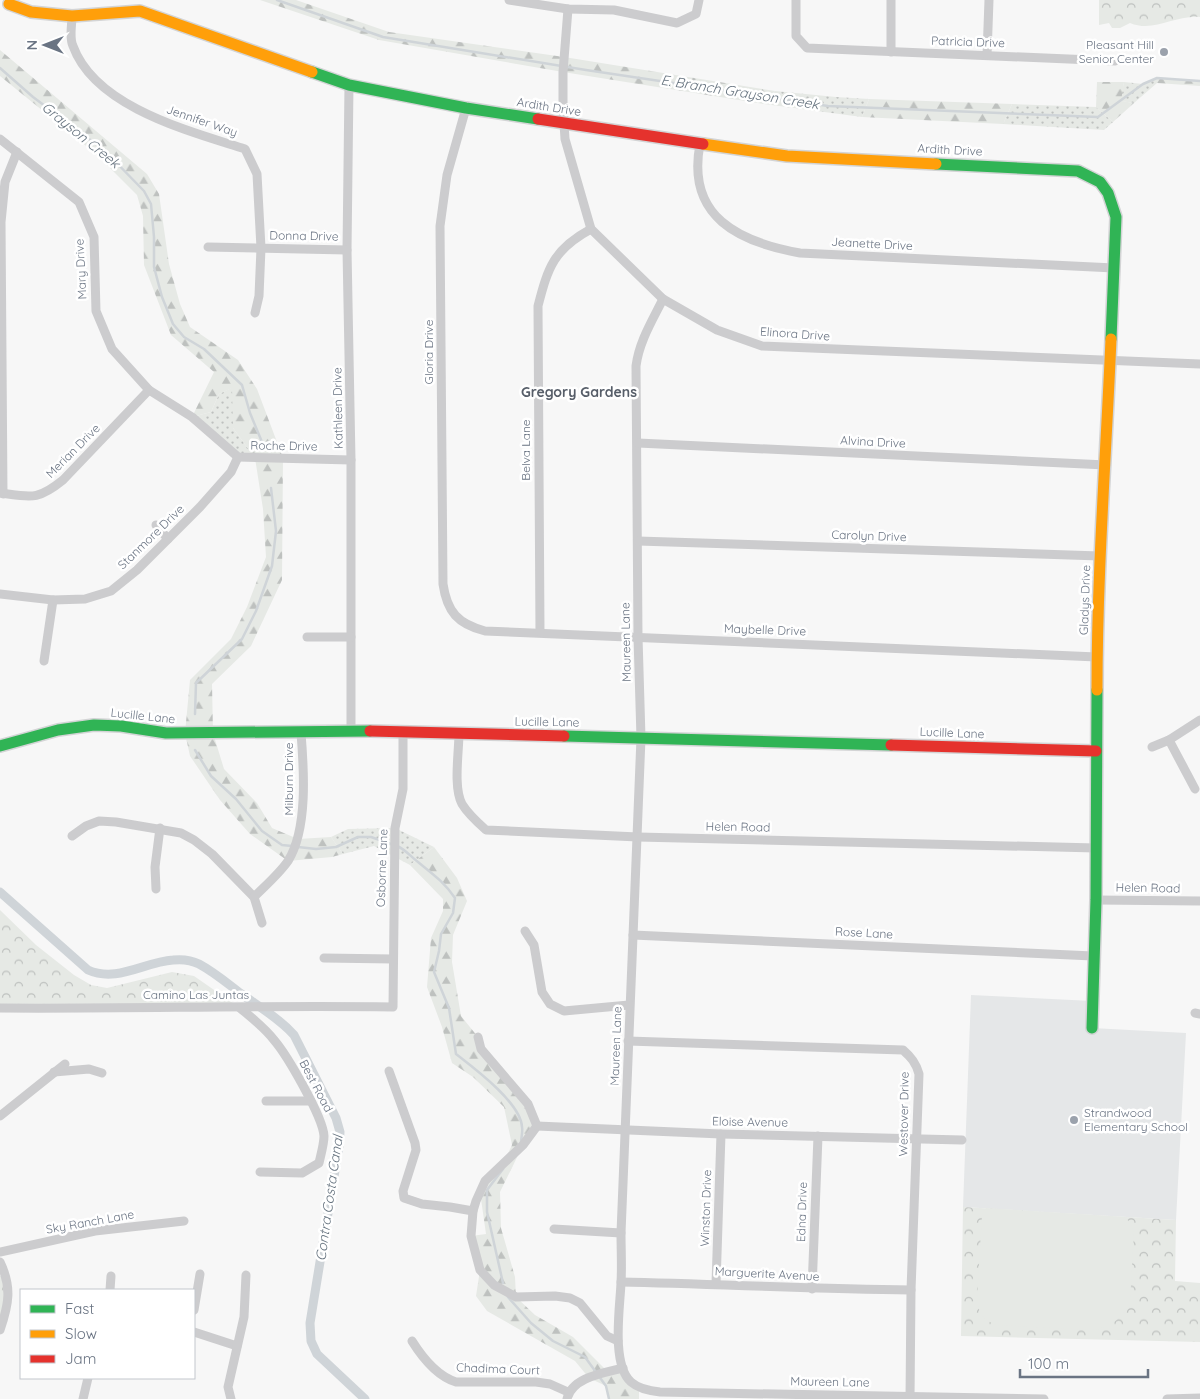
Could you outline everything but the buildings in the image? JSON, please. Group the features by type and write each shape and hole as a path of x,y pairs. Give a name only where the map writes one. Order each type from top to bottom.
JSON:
{"street":[{"path":"508,0 525,1 568,9 614,10 677,23 696,14 699,0"},
{"path":"614,0 614,10"},
{"name":"Patricia Drive","path":"796,0 796,36 806,48 1114,61"},
{"path":"891,0 891,52"},
{"path":"987,55 989,0"},
{"name":"Ardith Drive","path":"10,4 31,12 72,16 140,11 349,85 466,108 787,156 1078,171 1098,179"},
{"name":"Elinora Drive","path":"568,9 563,72 564,122 566,139 591,229 662,299 717,330 762,346 1200,364"},
{"name":"Jennifer Way","path":"72,16 72,45 84,68 116,98 170,125 245,149 257,174 261,248 259,296 255,313"},
{"name":"Kathleen Drive","path":"349,85 348,250 352,731"},
{"name":"Gloria Drive","path":"445,599 443,574 440,226 447,175 466,108"},
{"name":"Mary Drive","path":"0,139 79,202 94,237 96,311 112,349 149,390"},
{"name":"Jeanette Drive","path":"700,144 697,159 700,190 713,212 721,222 734,232 776,249 800,253 1114,268"},
{"path":"2,494 1,222 5,182 17,152"},
{"name":"Gladys Drive","path":"1092,1028 1096,900 1097,657 1116,217 1113,202 1098,179"},
{"name":"Belva Lane","path":"540,632 538,306 544,284 557,255 573,239 591,229"},
{"name":"Donna Drive","path":"208,247 348,250"},
{"name":"Maureen Lane","path":"662,299 642,340 636,366 638,637 642,738 634,935 629,1005 621,1233 618,1341 623,1368 630,1381 648,1390 660,1392 1044,1399"},
{"name":"Roche Drive","path":"149,390 192,417 238,458 351,460"},
{"name":"Merian Drive","path":"2,494 31,498 48,492 63,480 149,390"},
{"name":"Alvina Drive","path":"638,443 1106,465"},
{"name":"Stanmore Drive","path":"0,594 53,600 85,599 111,591 137,570 200,507 231,472 238,458"},
{"path":"156,525 168,539"},
{"name":"Carolyn Drive","path":"638,541 1100,556"},
{"name":"Maybelle Drive","path":"445,599 450,610 458,618 470,627 485,631 1097,657"},
{"path":"44,661 53,600"},
{"path":"307,637 352,637"},
{"path":"1152,747 1169,740 1200,720"},
{"name":"Lucille Lane","path":"0,746 55,730 94,725 128,727 166,734 402,731 1096,751"},
{"name":"Osborne Lane","path":"393,1007 395,828 403,789 402,731"},
{"name":"Milburn Drive","path":"254,897 288,861 298,839 302,817 301,733"},
{"name":"Helen Road","path":"459,733 457,782 461,802 474,820 486,830 638,837 1096,848"},
{"path":"1169,740 1195,789"},
{"path":"72,836 86,826 100,821 160,828 181,833 212,854 254,897 262,923"},
{"path":"156,889 155,867 160,828"},
{"name":"Helen Road","path":"1096,900 1200,901"},
{"path":"525,931 534,945 542,992 550,1004 564,1010 629,1005"},
{"name":"Rose Lane","path":"634,935 1093,956"},
{"path":"324,958 393,959"},
{"name":"Best Road","path":"244,1007 274,1040 311,1101 322,1124 324,1136 319,1162 302,1173 260,1172"},
{"name":"Camino Las Juntas","path":"0,1008 393,1007"},
{"path":"478,1037 481,1049 528,1104 537,1126 523,1144 486,1181 476,1201 471,1236 480,1270 494,1285 516,1297 555,1296 570,1298 580,1303 607,1336 618,1341"},
{"name":"Westover Drive","path":"628,1041 903,1050 916,1064 919,1074 911,1290 910,1397"},
{"path":"0,1116 65,1064"},
{"path":"54,1072 89,1069 102,1073"},
{"path":"389,1071 416,1150 403,1191 404,1198 422,1204 473,1212"},
{"path":"266,1101 311,1101"},
{"name":"Eloise Avenue","path":"537,1126 721,1134 962,1140"},
{"name":"Winston Drive","path":"716,1284 721,1134"},
{"name":"Edna Drive","path":"812,1289 818,1136"},
{"name":"Sky Ranch Lane","path":"0,1252 94,1231 184,1221"},
{"path":"554,1229 621,1233"},
{"path":"0,1262 6,1276 8,1290 8,1307 0,1330"},
{"path":"195,1304 200,1274"},
{"path":"231,1399 228,1387 244,1317 246,1275"},
{"path":"110,1289 111,1276"},
{"name":"Marguerite Avenue","path":"621,1282 812,1289 911,1290"},
{"path":"195,1332 237,1346"},
{"name":"Chadima Court","path":"412,1341 422,1356 446,1379 456,1382 536,1382 550,1384 568,1396"},
{"path":"568,1396 579,1383 589,1378 623,1368"},
{"path":"83,1399 88,1379"},
{"path":"1167,1399 1200,1398"}],"shaded area":[{"name":"Strandwood Elementary School","path":"971,995 1092,1001 1092,1028 1186,1033 1176,1220 963,1207"}],"green space":[{"path":"260,0 296,0 389,32 564,57 775,91 764,104 379,40"},
{"path":"1099,0 1200,0 1200,17 1181,18 1147,26 1130,23 1120,28 1112,28 1109,23 1099,25"},
{"path":"0,50 147,174 159,194 169,264 180,304 190,327 238,360 257,389 283,458 282,580 251,646 212,684 213,733 224,769 257,803 272,828 298,839 331,837 343,854 332,857 288,861 250,834 220,800 190,756 185,733 190,680 231,639 247,607 266,557 263,509 255,458 233,428 232,388 219,394 211,412 192,417 214,372 171,335 144,265 143,216 137,195 96,154 0,76"},
{"path":"1157,78 1157,83 1134,103 1120,101 1124,82 1143,84"},
{"path":"1157,78 1200,81 1200,86 1157,83"},
{"path":"1097,82 1124,82 1121,101 1134,103 1113,122 1096,107"},
{"path":"775,91 869,99 862,117 764,104"},
{"path":"869,99 1012,104 1003,124 862,117"},
{"path":"1012,104 1096,107 1113,122 1104,130 1003,124"},
{"path":"233,387 233,428 255,458 238,457 192,417 211,412 219,394"},
{"path":"395,828 434,847 410,865 374,846 343,854 331,837 348,829"},
{"path":"434,847 457,878 467,901 453,935 452,962 461,1016 478,1037 481,1049 528,1104 537,1126 523,1145 500,1192 501,1228 515,1277 516,1297 535,1315 573,1337 608,1372 623,1368 639,1387 639,1399 609,1399 606,1386 589,1378 575,1361 487,1311 476,1296 480,1270 471,1236 486,1234 480,1192 501,1168 512,1145 504,1107 473,1077 452,1063 442,1027 427,987 431,938 443,911 443,899 410,865"},
{"path":"0,910 36,945 74,975 91,985 107,988 172,972 194,976 240,1008 0,1008"},
{"path":"963,1207 1176,1220 1175,1281 1200,1283 1200,1342 961,1336"},
{"path":"986,1208 1124,1217 1131,1223 1134,1232 1130,1303 1124,1313 1111,1324 1095,1330 996,1325 988,1321 980,1312 977,1299 982,1215"},
{"path":"0,1276 7,1276 0,1330"}],"waterway":[{"name":"E. Branch Grayson Creek","path":"277,0 383,37 586,70 828,106 1098,117 1143,84 1157,78 1200,81"},
{"name":"Grayson Creek","path":"0,68 33,97 105,151 144,191 151,204 154,267 162,297 173,324 184,337 204,349 242,385 250,413 262,442"},
{"name":"Grayson Creek","path":"195,714 196,683 242,639 256,611 272,566 276,531 271,488"},
{"name":"Grayson Creek","path":"195,750 211,776 236,799 262,831 282,845 292,846"},
{"name":"Grayson Creek","path":"298,847 316,849 336,847 358,837 371,837 391,844"},
{"name":"Grayson Creek","path":"397,846 447,887 455,898 453,913 441,934 434,972 449,1008 456,1054 495,1087 514,1107 522,1127 521,1143"},
{"name":"Contra Costa Canal","path":"0,892 88,970 109,974 130,971 162,962 180,960 193,962 210,971 268,1012 294,1035 336,1118 340,1132 310,1323 311,1341 317,1354 365,1399"},
{"name":"Grayson Creek","path":"503,1169 487,1190 487,1212 503,1283"},
{"name":"Grayson Creek","path":"508,1297 531,1323 553,1341 585,1357 606,1386 609,1399"}],"traffic: fast":[{"path":"312,72 349,85 466,108 538,119"},
{"path":"936,164 1078,171 1100,182 1108,193 1116,217 1111,339"},
{"path":"1092,1028 1096,900 1097,690"},
{"path":"0,746 58,730 94,725 121,726 166,733 370,731"},
{"path":"564,736 891,745"}],"traffic: slow":[{"path":"9,4 31,12 72,16 140,11 312,72"},
{"path":"703,144 787,156 936,164"},
{"path":"1097,690 1100,558 1111,339"}],"traffic: jam":[{"path":"538,119 703,144"},
{"path":"370,731 564,736"},
{"path":"891,745 1096,751"}],"place":[{"name":"Pleasant Hill Senior Center","path":"1164,52"},
{"name":"Strandwood Elementary School","path":"1074,1120"}],"district":[{"name":"Gregory Gardens","path":"579,392"}]}
